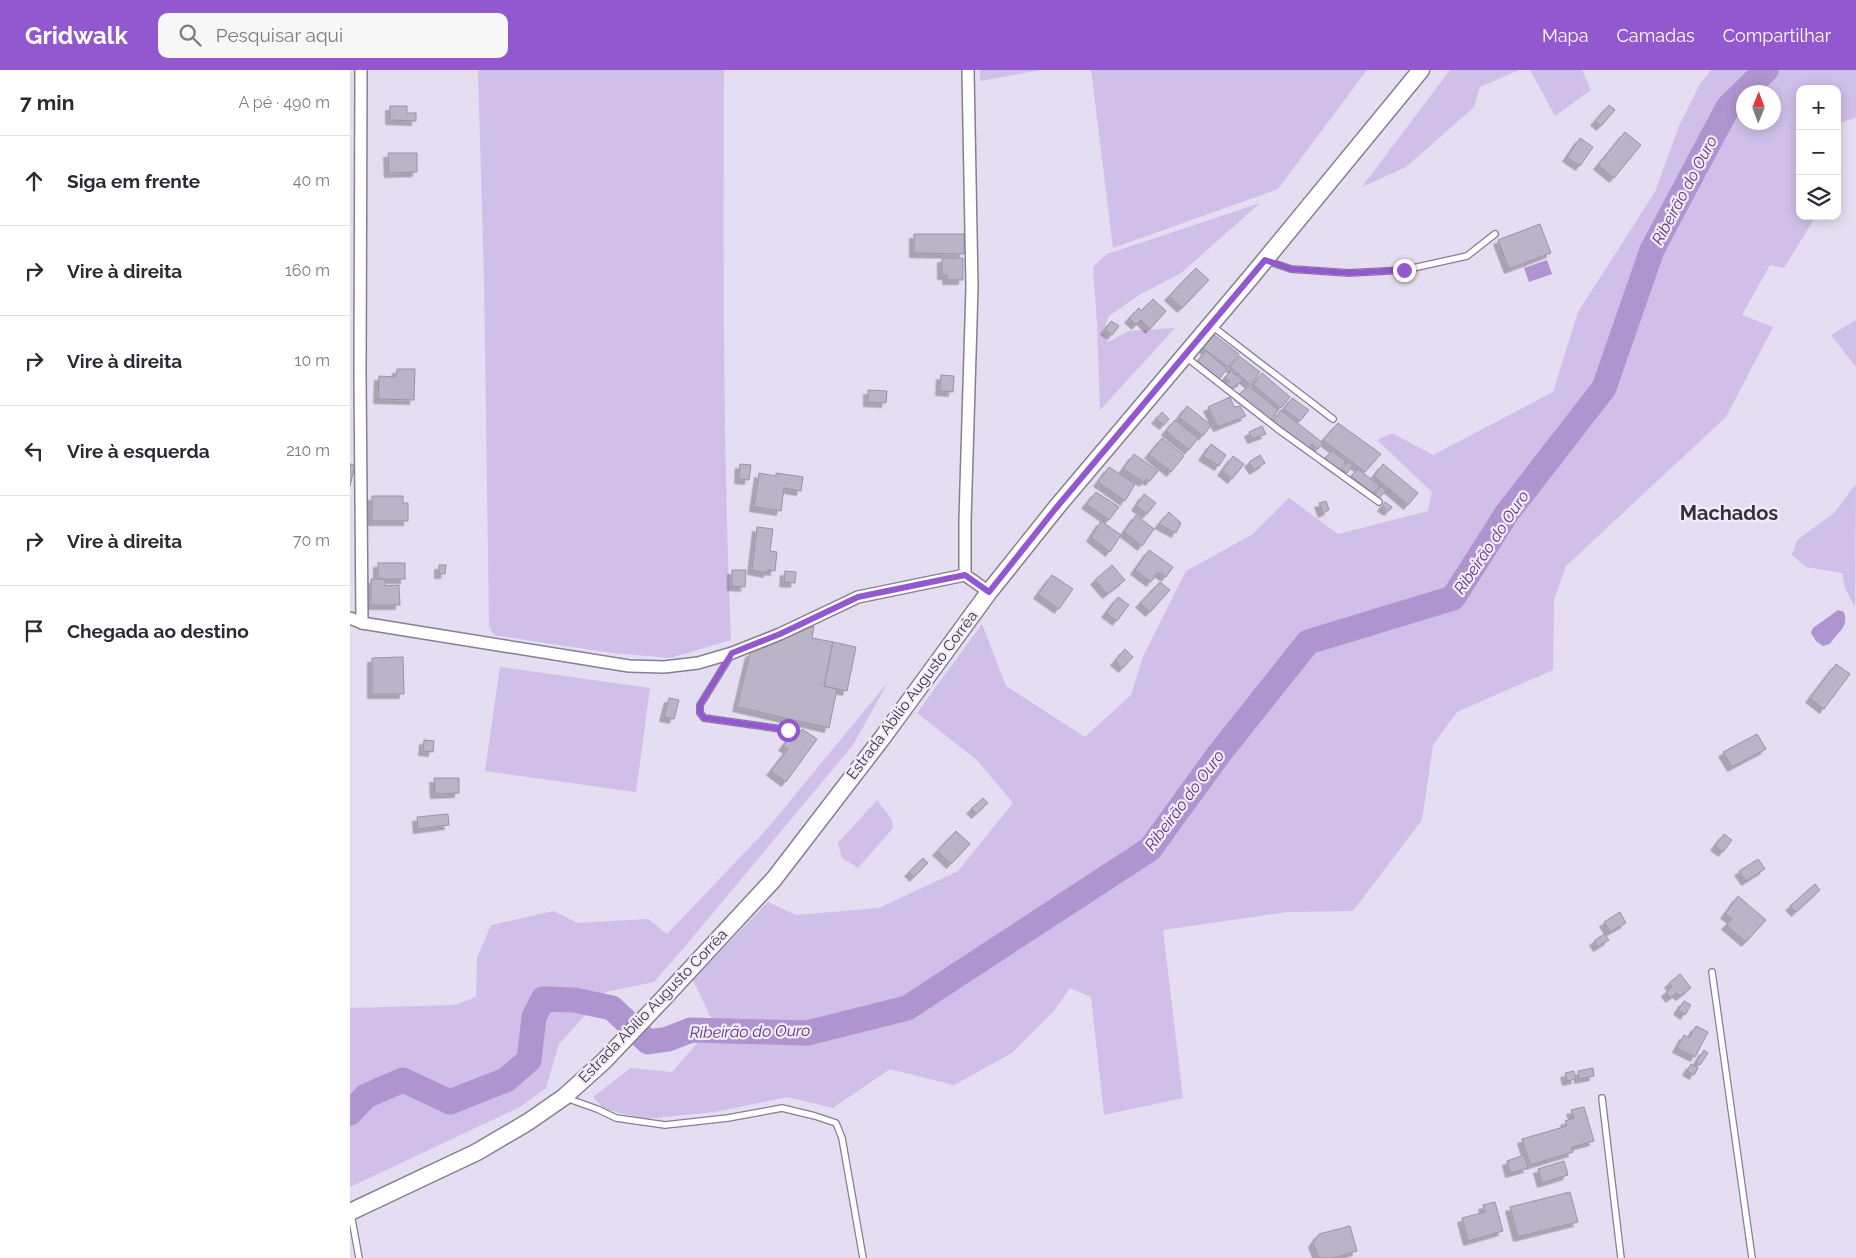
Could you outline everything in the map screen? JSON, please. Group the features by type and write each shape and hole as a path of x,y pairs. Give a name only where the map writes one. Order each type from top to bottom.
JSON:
{"main road":[{"name":"Estrada Abílio Augusto Corrêa","path":"350,1212 477,1152 528,1122 564,1097 604,1061 661,1001 774,879 883,736 989,592 1056,508 1265,260 1421,70"}],"street":[{"path":"361,70 360,374 362,623"},
{"path":"965,575 972,287 968,70"},
{"path":"350,618 362,623 629,666 664,667 698,663 732,653 780,634 858,597 965,575 989,592"}],"lane":[{"path":"1265,260 1291,269 1349,273 1404,270 1467,256 1495,234"},
{"path":"1210,325 1333,419"},
{"path":"1184,356 1279,430 1379,502"},
{"path":"732,653 700,705 700,713 704,718 788,730"},
{"path":"1712,972 1752,1258"},
{"path":"564,1097 616,1118 665,1125 728,1118 782,1108 836,1123 842,1138 863,1258"},
{"path":"1602,1098 1621,1258"},
{"path":"350,1212 359,1258"}],"shaded area":[{"path":"478,70 724,70 724,355 726,498 731,640 670,658 612,653 494,635 489,626 484,280"},
{"path":"980,70 1041,70 980,81"},
{"path":"1091,70 1367,70 1278,189 1113,248"},
{"path":"1450,70 1519,70 1480,87 1474,107 1406,167 1362,187"},
{"path":"1530,70 1582,70 1591,90 1555,116"},
{"path":"1711,70 1856,70 1856,118 1841,122 1841,85 1796,85 1796,220 1814,220 1784,268 1770,265 1742,315 1773,327 1726,417 1566,566 1554,600 1553,670 1457,712 1433,745 1422,820 1353,911 1288,912 1163,930 1183,1098 1104,1115 1091,997 1070,988 1054,1011 1012,1053 954,1085 890,1069 833,1108 787,1097 715,1112 645,1119 604,1109 593,1097 631,1068 672,1072 714,1024 693,980 768,902 796,915 879,908 958,871 1013,803 977,760 917,713 982,624 1006,686 1085,737 1131,695 1143,657 1186,571 1253,534 1289,498 1338,534 1428,511 1432,492 1377,440 1392,433 1433,455 1553,392 1578,312 1655,192 1679,126 1700,84"},
{"path":"1260,203 1181,273 1139,295 1109,316 1102,332 1108,342 1129,331 1175,328 1100,410 1093,267 1107,254"},
{"path":"1547,260 1552,274 1529,282 1524,268"},
{"path":"1856,320 1856,367 1831,335"},
{"path":"1855,485 1855,607 1845,588 1842,573 1806,567 1792,555 1797,540 1834,513"},
{"path":"1838,610 1844,612 1844,626 1830,644 1823,646 1816,641 1811,633 1813,628"},
{"path":"500,667 650,688 636,792 485,771"},
{"path":"888,682 853,745 654,982 606,992 559,1044 546,1088 520,1107 350,1187 350,1008 455,1005 476,997 477,958 491,925 553,911 578,923 648,919 667,934 767,829"},
{"path":"877,800 892,820 893,828 858,868 842,858 838,843"}],"building":[{"path":"1609,105 1615,110 1601,126 1595,121"},
{"path":"390,106 407,106 407,113 416,113 416,121 390,120"},
{"path":"1625,132 1641,145 1614,178 1598,165"},
{"path":"1580,138 1593,147 1580,166 1567,157"},
{"path":"388,153 417,153 417,172 389,173"},
{"path":"1540,224 1551,253 1509,269 1498,240"},
{"path":"914,234 964,234 964,254 914,253"},
{"path":"942,258 963,258 963,280 947,280 947,275 942,275"},
{"path":"1196,268 1209,280 1182,308 1169,296"},
{"path":"1153,299 1166,311 1150,329 1141,320 1136,325 1129,318 1139,308 1141,311"},
{"path":"1111,321 1119,326 1112,335 1105,330"},
{"path":"1213,334 1239,354 1228,367 1202,347"},
{"path":"1206,351 1227,369 1219,379 1198,361"},
{"path":"1239,356 1260,372 1251,385 1230,367"},
{"path":"397,369 415,369 414,400 378,399 379,376 396,377"},
{"path":"1231,371 1243,381 1231,388 1225,383 1230,381 1225,377"},
{"path":"1262,373 1290,397 1281,408 1253,385"},
{"path":"941,375 954,376 953,392 940,391"},
{"path":"1249,386 1278,410 1271,420 1238,395"},
{"path":"868,390 887,391 886,403 868,402"},
{"path":"1230,397 1234,407 1240,406 1246,416 1218,427 1208,407"},
{"path":"1292,398 1309,410 1300,421 1284,409"},
{"path":"1187,406 1211,425 1203,436 1179,417"},
{"path":"1281,410 1323,443 1318,449 1312,444 1309,448 1273,421"},
{"path":"1162,412 1169,419 1164,425 1156,419"},
{"path":"1175,420 1198,438 1189,450 1166,431"},
{"path":"1338,423 1381,454 1365,472 1323,440"},
{"path":"1262,426 1266,434 1252,439 1249,432"},
{"path":"1162,438 1184,456 1171,472 1149,454"},
{"path":"1211,444 1226,455 1219,466 1203,456"},
{"path":"1332,451 1346,461 1339,470 1324,459"},
{"path":"1134,454 1158,471 1150,481 1146,479 1144,482 1123,469"},
{"path":"1260,455 1265,463 1254,470 1249,462"},
{"path":"1233,456 1244,464 1232,479 1222,471"},
{"path":"1348,462 1353,465 1347,473 1342,469"},
{"path":"350,464 355,465 350,486"},
{"path":"740,464 751,465 749,480 739,479"},
{"path":"1383,464 1418,493 1408,505 1374,476"},
{"path":"1109,467 1135,484 1125,501 1098,482"},
{"path":"1358,469 1380,486 1373,493 1351,476"},
{"path":"759,473 776,476 776,473 803,477 801,491 784,488 781,511 754,507"},
{"path":"1381,486 1386,491 1379,498 1375,494"},
{"path":"1096,492 1119,507 1109,520 1086,504"},
{"path":"1144,494 1156,503 1147,514 1136,506"},
{"path":"372,496 403,496 403,503 408,503 408,521 372,521"},
{"path":"1326,501 1329,510 1323,513 1319,503"},
{"path":"1385,502 1392,507 1389,511 1382,507"},
{"path":"1169,512 1181,523 1176,533 1159,524"},
{"path":"1136,515 1154,529 1142,546 1124,532"},
{"path":"1101,521 1121,535 1110,552 1091,537"},
{"path":"757,527 773,529 770,551 777,552 775,571 768,570 768,573 752,570"},
{"path":"1149,550 1173,567 1166,577 1158,572 1151,582 1135,570"},
{"path":"378,563 405,563 405,579 378,579"},
{"path":"439,565 446,565 445,574 439,574"},
{"path":"1112,565 1125,580 1107,594 1095,580"},
{"path":"732,570 746,570 745,587 732,586"},
{"path":"785,571 796,572 795,583 784,582"},
{"path":"1052,575 1073,589 1059,609 1038,594"},
{"path":"371,579 385,579 385,586 399,585 400,605 371,605"},
{"path":"1160,582 1170,590 1150,612 1140,603"},
{"path":"1118,597 1129,605 1117,621 1106,613"},
{"path":"814,626 812,638 833,642 824,686 837,689 829,728 737,707 750,653"},
{"path":"833,642 856,647 847,691 824,686"},
{"path":"1125,649 1133,657 1123,668 1115,661"},
{"path":"403,657 404,694 372,694 372,658"},
{"path":"1836,664 1850,674 1824,709 1810,698"},
{"path":"669,698 679,700 674,719 664,717"},
{"path":"802,729 817,739 786,782 771,771 788,749 783,746 791,736 795,739"},
{"path":"1757,734 1766,749 1732,767 1723,752"},
{"path":"424,740 434,741 433,752 423,751"},
{"path":"434,778 459,778 459,793 435,794"},
{"path":"983,798 988,803 976,814 971,809"},
{"path":"448,814 449,825 418,829 417,817"},
{"path":"956,831 970,844 951,864 937,851"},
{"path":"1724,834 1732,840 1723,852 1715,846"},
{"path":"923,858 928,863 914,877 909,872"},
{"path":"1758,859 1765,869 1746,881 1739,871"},
{"path":"1815,884 1820,890 1796,912 1790,906"},
{"path":"1738,896 1766,920 1746,942 1726,925 1732,919 1725,914"},
{"path":"1620,912 1626,923 1610,932 1604,922"},
{"path":"1604,934 1609,940 1598,947 1594,941"},
{"path":"1680,974 1691,988 1680,996 1677,993 1670,998 1666,992 1672,987 1669,983"},
{"path":"1684,1001 1691,1005 1685,1015 1678,1010"},
{"path":"1696,1026 1708,1032 1695,1057 1677,1048 1684,1035 1689,1038"},
{"path":"1704,1050 1708,1053 1700,1065 1696,1063"},
{"path":"1691,1064 1698,1068 1694,1075 1687,1071"},
{"path":"1593,1068 1594,1076 1579,1079 1578,1071"},
{"path":"1574,1071 1576,1079 1567,1081 1565,1073"},
{"path":"1584,1107 1594,1141 1572,1147 1573,1152 1530,1165 1522,1139 1567,1126 1565,1121 1574,1118 1571,1110"},
{"path":"1524,1155 1528,1168 1510,1173 1507,1161"},
{"path":"1564,1161 1568,1175 1542,1183 1538,1169"},
{"path":"1570,1192 1578,1222 1518,1237 1510,1207"},
{"path":"1495,1202 1503,1231 1468,1241 1462,1218 1485,1212 1483,1205"},
{"path":"1350,1226 1357,1251 1334,1258 1319,1258 1313,1243 1319,1234"}],"waterway":[{"name":"Ribeirão do Ouro","path":"350,1113 366,1096 403,1080 450,1102 506,1080 529,1060 534,1017 543,999 574,1000 612,1008 648,1042 668,1039 691,1030 807,1033 907,1008 1150,849 1219,754 1308,642 1453,598 1507,513 1604,388 1652,250 1728,107 1766,70"}],"district":[{"name":"Machados","path":"1729,513"}],"route":[{"path":"788,730 704,718 700,713 700,705 732,653 780,634 858,597 965,575 989,592 1056,508 1265,260 1291,269 1349,273 1404,270"}]}
